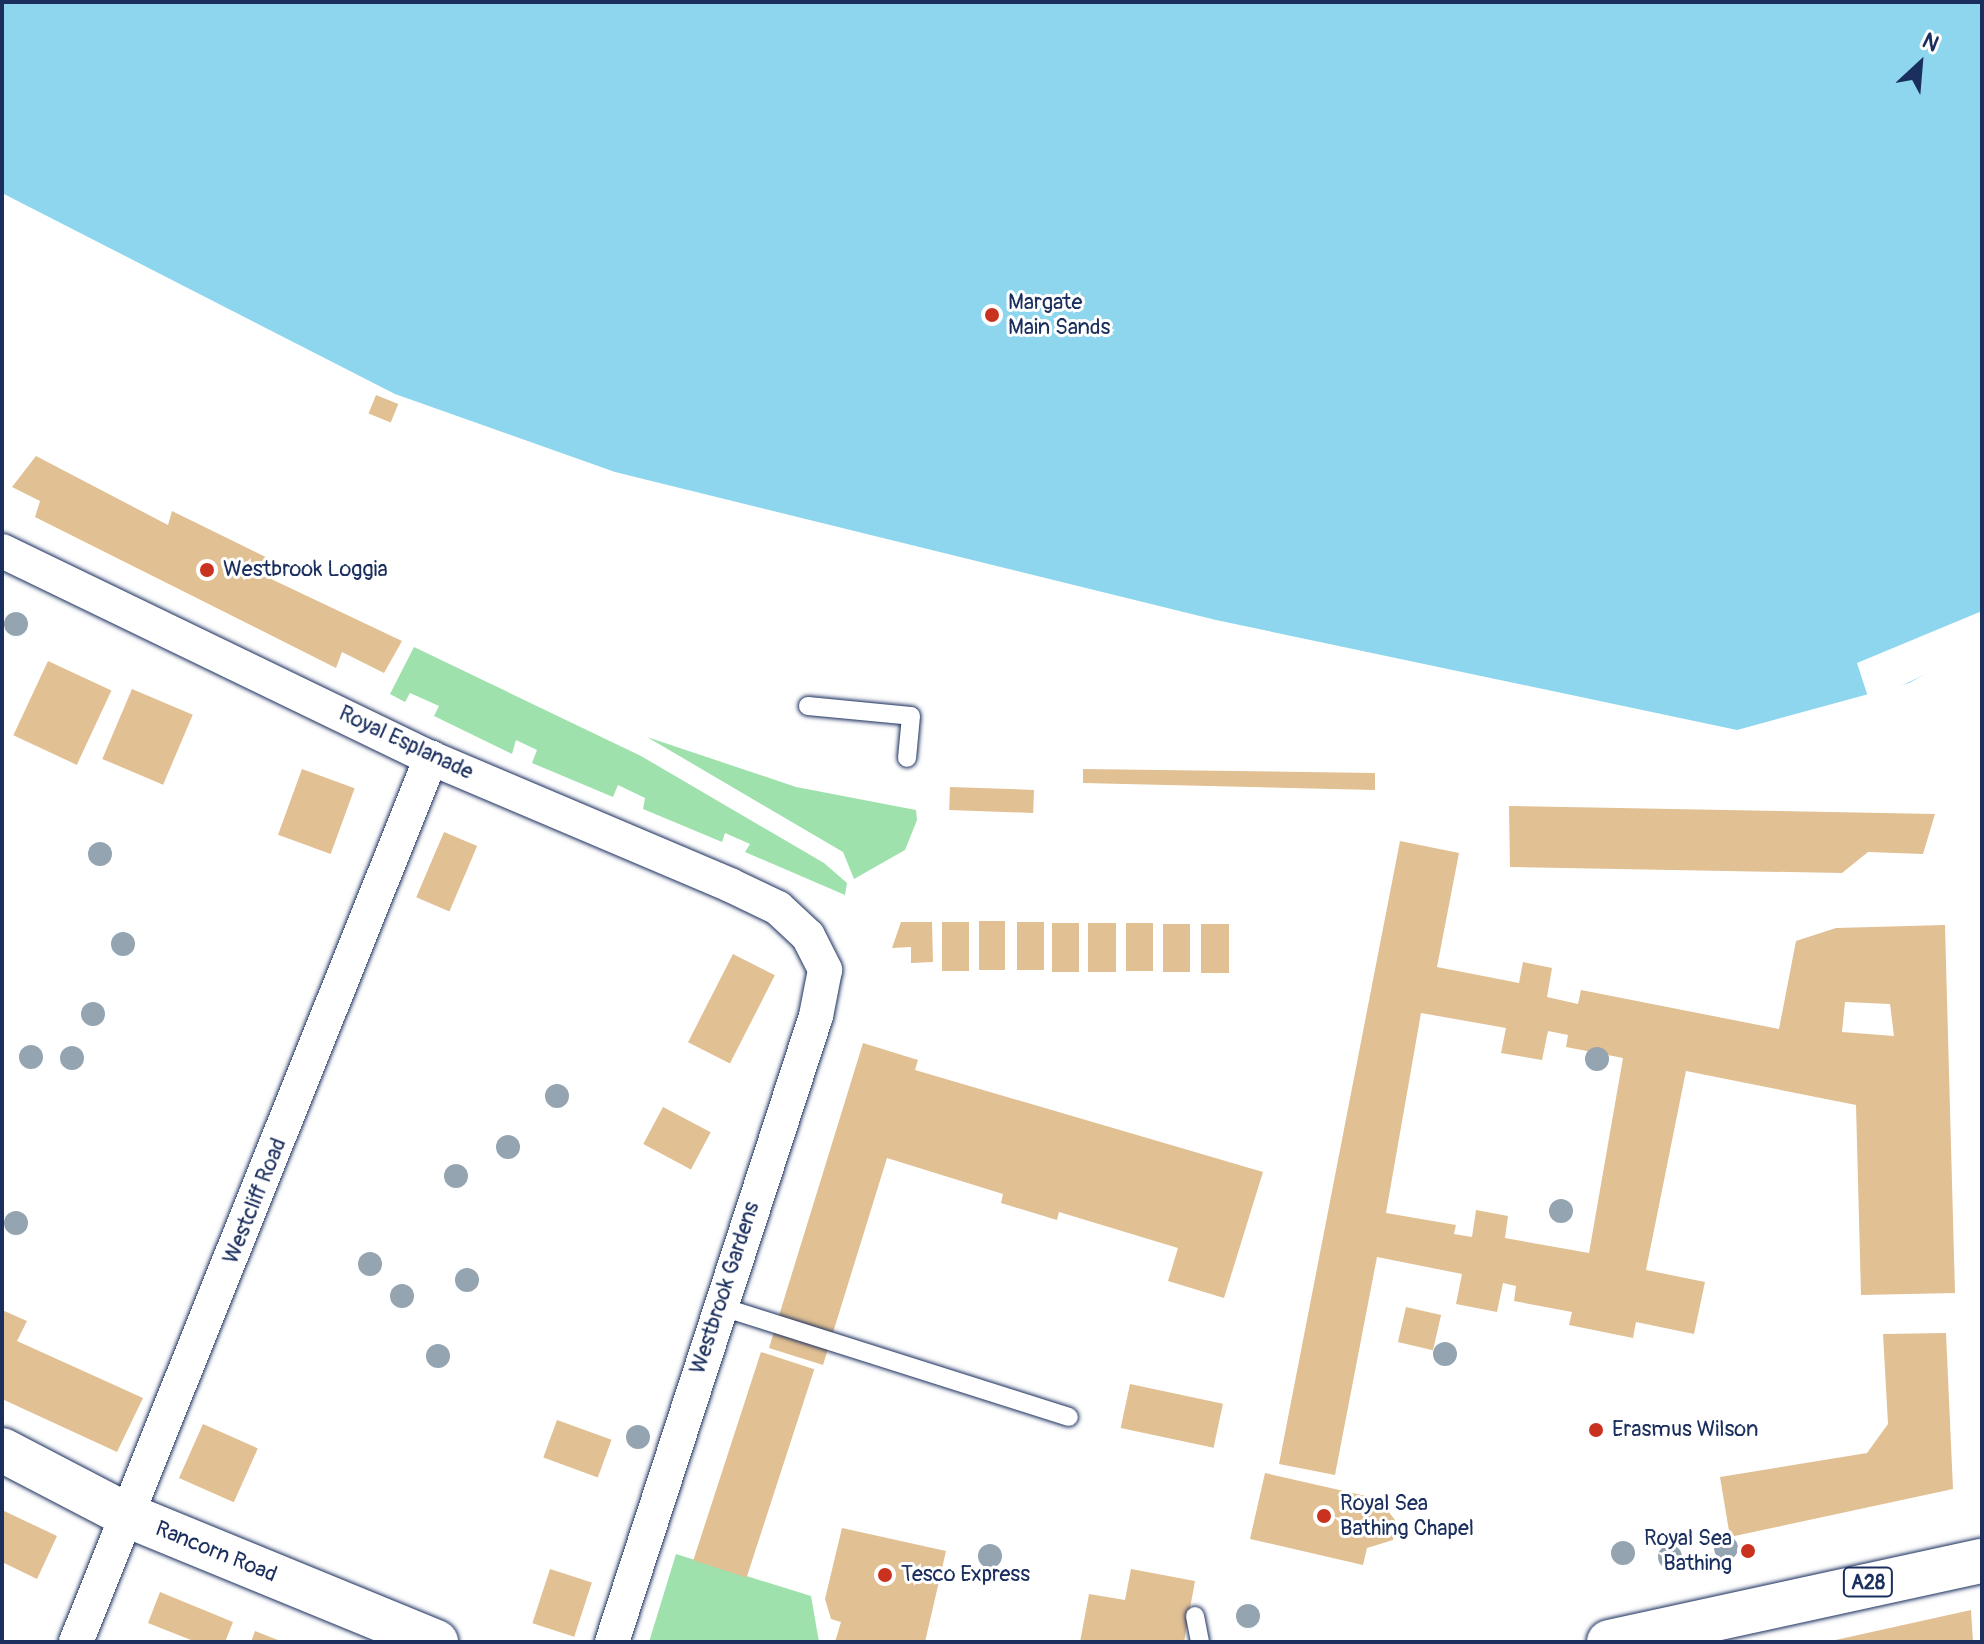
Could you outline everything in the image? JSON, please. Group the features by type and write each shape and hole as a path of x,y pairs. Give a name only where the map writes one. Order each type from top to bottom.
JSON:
{"main road":[{"name":"Rancorn Road","path":"2,1450 129,1516 436,1642"},
{"name":"A28","path":"1609,1642 1982,1561"}],"street":[{"name":"Royal Esplanade","path":"2,552 431,758 730,885 778,908 808,936"},
{"name":"Westcliff Road","path":"76,1642 431,758"},
{"name":"Westbrook Gardens","path":"612,1642 816,1016 825,970 808,936"}],"lane":[{"path":"808,706 911,716 907,758"},
{"path":"719,1306 1069,1417"},
{"path":"1195,1616 1200,1642"}],"green space":[{"path":"414,647 641,756 824,863 847,883 845,895 745,852 750,844 725,833 722,842 643,809 645,798 618,785 613,797 532,763 537,750 516,740 512,754 434,716 439,706 410,693 405,702 390,694"},
{"path":"647,737 796,787 916,810 917,820 905,850 854,879 843,852"},
{"path":"676,1554 811,1596 819,1642 649,1642"}],"water":[{"name":"Margate Main Sands","path":"2,2 1982,2 1982,644 1909,683 1737,730 1216,620 615,472 395,394 2,193"}],"pier":[{"path":"1982,611 1982,649 1869,700 1857,663"}],"building":[{"path":"376,395 398,404 391,423 369,414"},
{"name":"Westbrook Loggia","path":"36,456 168,525 172,511 278,563 269,578 402,641 384,673 342,652 336,668 35,517 40,501 12,487"},
{"path":"48,661 111,691 77,765 13,735"},
{"path":"132,689 193,715 163,785 102,759"},
{"path":"302,769 355,788 331,854 278,835"},
{"path":"1083,769 1375,773 1375,790 1083,783"},
{"path":"950,787 1034,790 1033,813 949,810"},
{"path":"1509,806 1935,814 1923,854 1868,852 1842,873 1510,867"},
{"path":"444,832 477,846 449,911 416,897"},
{"path":"1400,841 1459,853 1437,967 1519,983 1523,962 1552,968 1547,997 1578,1004 1581,990 1779,1029 1796,941 1836,928 1945,925 1955,1293 1861,1295 1856,1105 1686,1071 1646,1270 1705,1282 1694,1334 1636,1322 1633,1338 1569,1325 1572,1312 1514,1301 1516,1286 1503,1283 1497,1312 1456,1304 1462,1274 1377,1257 1335,1475 1279,1464","holes":["1845,1002 1890,1004 1894,1036 1842,1032","1421,1013 1506,1028 1501,1053 1542,1060 1548,1031 1568,1035 1566,1047 1623,1058 1589,1253 1505,1238 1508,1216 1476,1210 1472,1237 1454,1234 1456,1225 1386,1213"]},
{"path":"979,921 1005,921 1005,970 979,970"},
{"path":"901,922 932,922 933,962 911,963 911,947 892,948"},
{"path":"942,922 969,922 969,971 942,971"},
{"path":"1017,922 1044,922 1044,970 1017,970"},
{"path":"1052,923 1079,923 1079,972 1052,972"},
{"path":"1088,923 1116,923 1116,972 1088,972"},
{"path":"1126,923 1153,923 1153,971 1126,971"},
{"path":"1163,924 1190,924 1190,972 1163,972"},
{"path":"1201,924 1229,924 1229,973 1201,973"},
{"path":"733,954 775,975 730,1064 688,1042"},
{"path":"863,1043 918,1060 915,1070 1263,1172 1224,1298 1168,1281 1178,1248 1059,1212 1057,1220 1001,1203 1003,1194 887,1158 823,1365 769,1348"},
{"path":"663,1107 711,1132 691,1169 643,1144"},
{"path":"1406,1307 1441,1315 1433,1350 1398,1342"},
{"path":"2,1310 27,1321 17,1341 143,1398 117,1452 2,1399"},
{"path":"1946,1333 1953,1489 1730,1537 1720,1477 1867,1453 1888,1424 1883,1334"},
{"path":"761,1352 814,1369 747,1578 693,1560"},
{"path":"1130,1384 1223,1404 1214,1448 1121,1428"},
{"path":"557,1420 612,1440 598,1477 543,1458"},
{"path":"203,1424 258,1448 234,1502 179,1478"},
{"name":"Royal Sea Bathing Chapel","path":"1265,1473 1379,1499 1395,1520 1393,1540 1367,1548 1363,1565 1250,1539"},
{"path":"2,1510 57,1536 37,1579 2,1562"},
{"name":"Tesco Express","path":"842,1528 946,1551 925,1642 835,1642 841,1622 831,1619 825,1599"},
{"path":"550,1569 592,1583 574,1637 532,1623"},
{"path":"1131,1569 1195,1581 1184,1642 1080,1642 1089,1594 1125,1600"},
{"path":"160,1592 233,1622 225,1642 196,1642 148,1623"},
{"path":"1971,1610 1973,1642 1831,1642 1831,1641"},
{"path":"255,1631 283,1642 251,1642"}],"place":[{"name":"Margate Main Sands","path":"992,315"},
{"name":"Westbrook Loggia","path":"207,570"},
{"name":"Erasmus Wilson","path":"1596,1430"},
{"name":"Royal Sea Bathing Chapel","path":"1324,1516"},
{"name":"Royal Sea Bathing","path":"1748,1551"},
{"name":"Tesco Express","path":"885,1575"}]}
